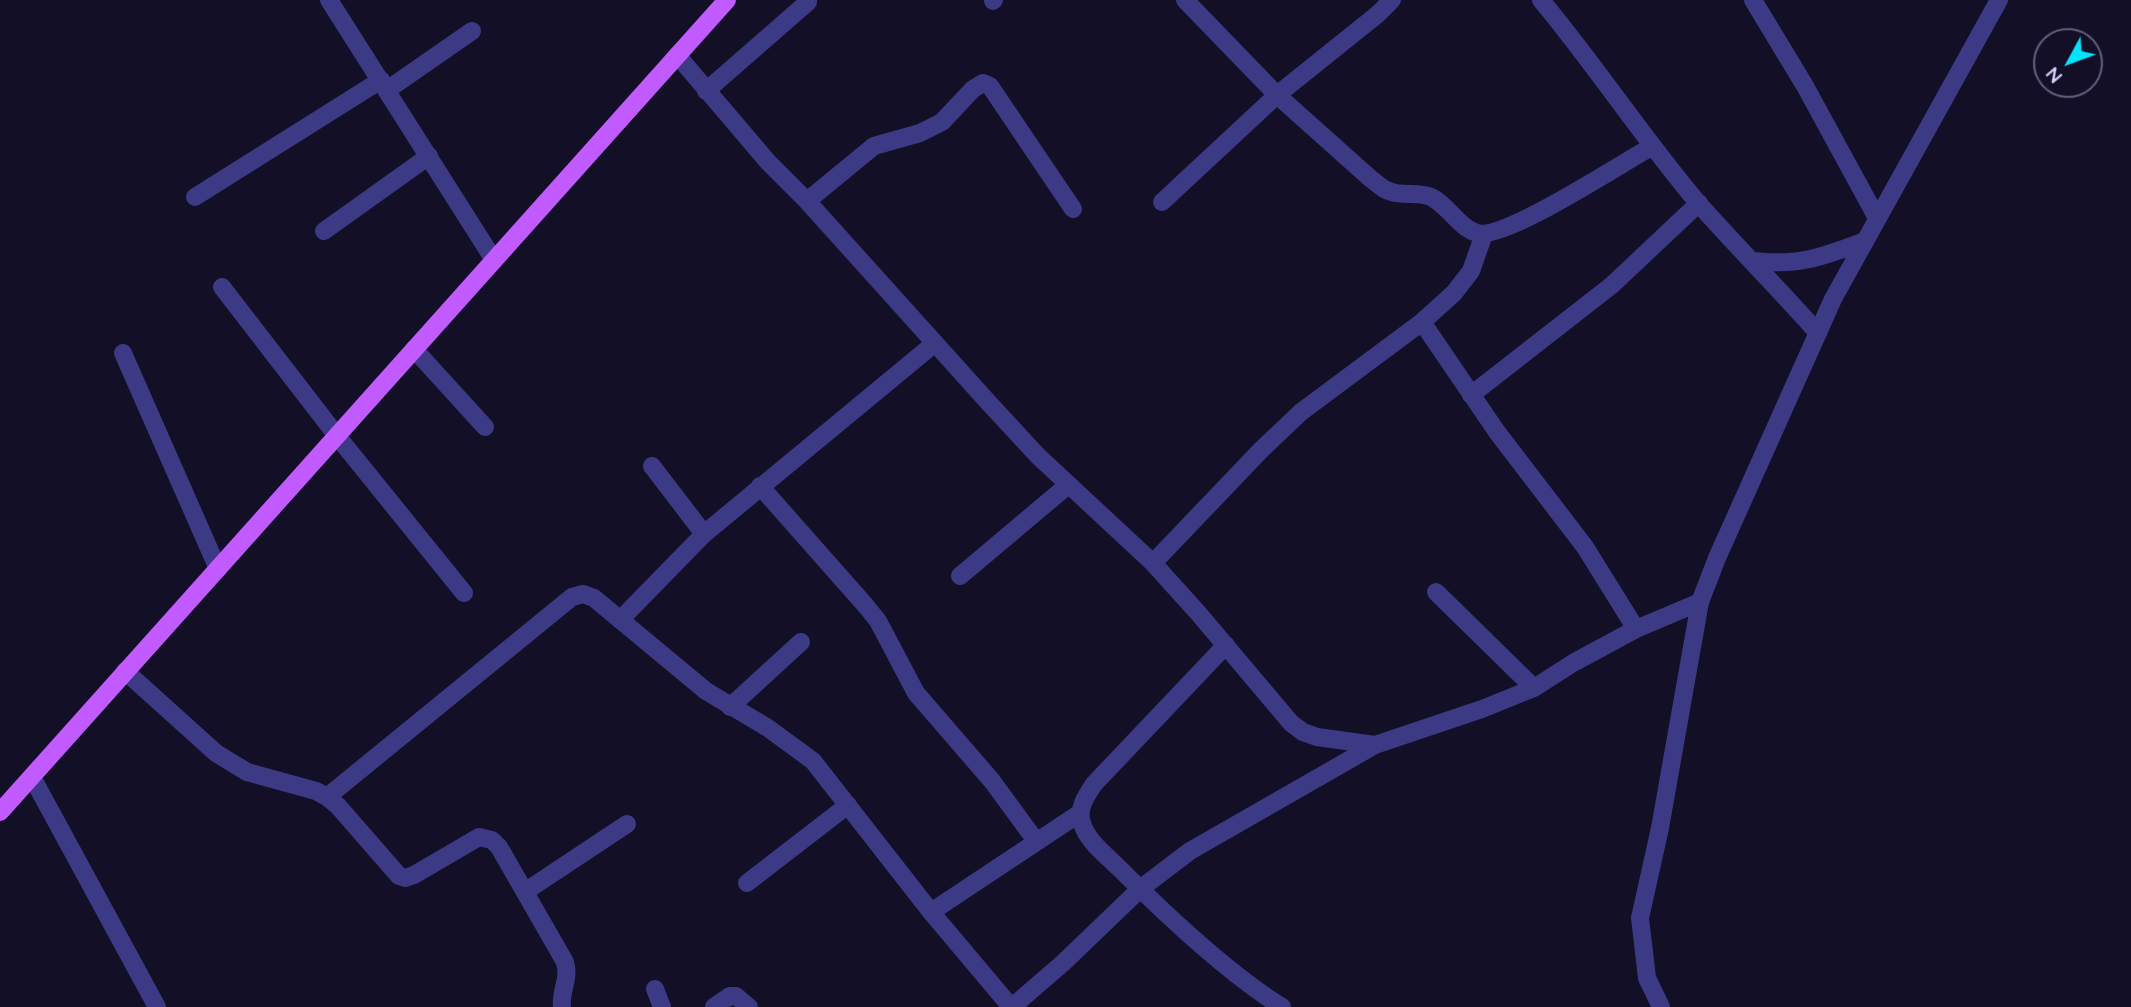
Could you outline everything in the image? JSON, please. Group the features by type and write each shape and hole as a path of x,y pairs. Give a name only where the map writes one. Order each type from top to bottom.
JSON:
{"main road":[{"path":"0,812 727,0"}],"street":[{"path":"329,0 494,260"},
{"path":"1185,0 1277,95 1387,191 1434,198 1474,232 1496,232 1529,217 1653,145"},
{"path":"1162,202 1277,95 1369,22 1392,0"},
{"path":"1541,0 1586,54 1699,203 1818,333"},
{"path":"1753,0 1805,86 1877,218"},
{"path":"1661,1007 1647,978 1640,918 1660,828 1700,602 1726,537 1818,333 1877,218 1999,0"},
{"path":"706,90 808,2"},
{"path":"195,197 472,31"},
{"path":"677,55 768,162 807,201 1030,447 1153,563 1291,723 1303,732 1328,739 1375,745"},
{"path":"807,201 874,146 920,133 942,122 982,83 990,86 1073,209"},
{"path":"324,231 429,156"},
{"path":"1471,395 1612,285 1699,203"},
{"path":"1153,563 1301,412 1422,322 1465,281 1476,261 1484,234"},
{"path":"1753,261 1781,264 1805,262 1865,241"},
{"path":"222,287 337,436 464,593"},
{"path":"1422,322 1471,395 1585,547 1636,629"},
{"path":"620,620 704,534 935,343"},
{"path":"414,349 485,427"},
{"path":"123,353 218,569"},
{"path":"652,466 704,534"},
{"path":"960,576 1068,485"},
{"path":"760,486 878,621 916,693 992,781 1036,841"},
{"path":"1436,592 1534,688"},
{"path":"327,797 572,597 583,594 594,598 706,691 801,750 825,775 931,912 1012,1007 1063,963 1140,889 1190,851 1218,834 1375,745 1482,709 1534,688 1636,629 1700,602"},
{"path":"730,707 801,642"},
{"path":"1226,645 1094,784 1083,800 1080,813 1082,825 1091,840 1140,889 1256,990 1282,1007"},
{"path":"125,671 230,763 247,772 316,791 327,797 399,876 405,878 414,875 479,837 492,840 526,891 565,962 568,972 562,1007"},
{"path":"32,777 157,1007"},
{"path":"747,883 848,805"},
{"path":"931,912 1080,813"},
{"path":"526,891 627,824"},
{"path":"655,989 662,1007"},
{"path":"714,1007 730,996 736,996 749,1007"}]}
